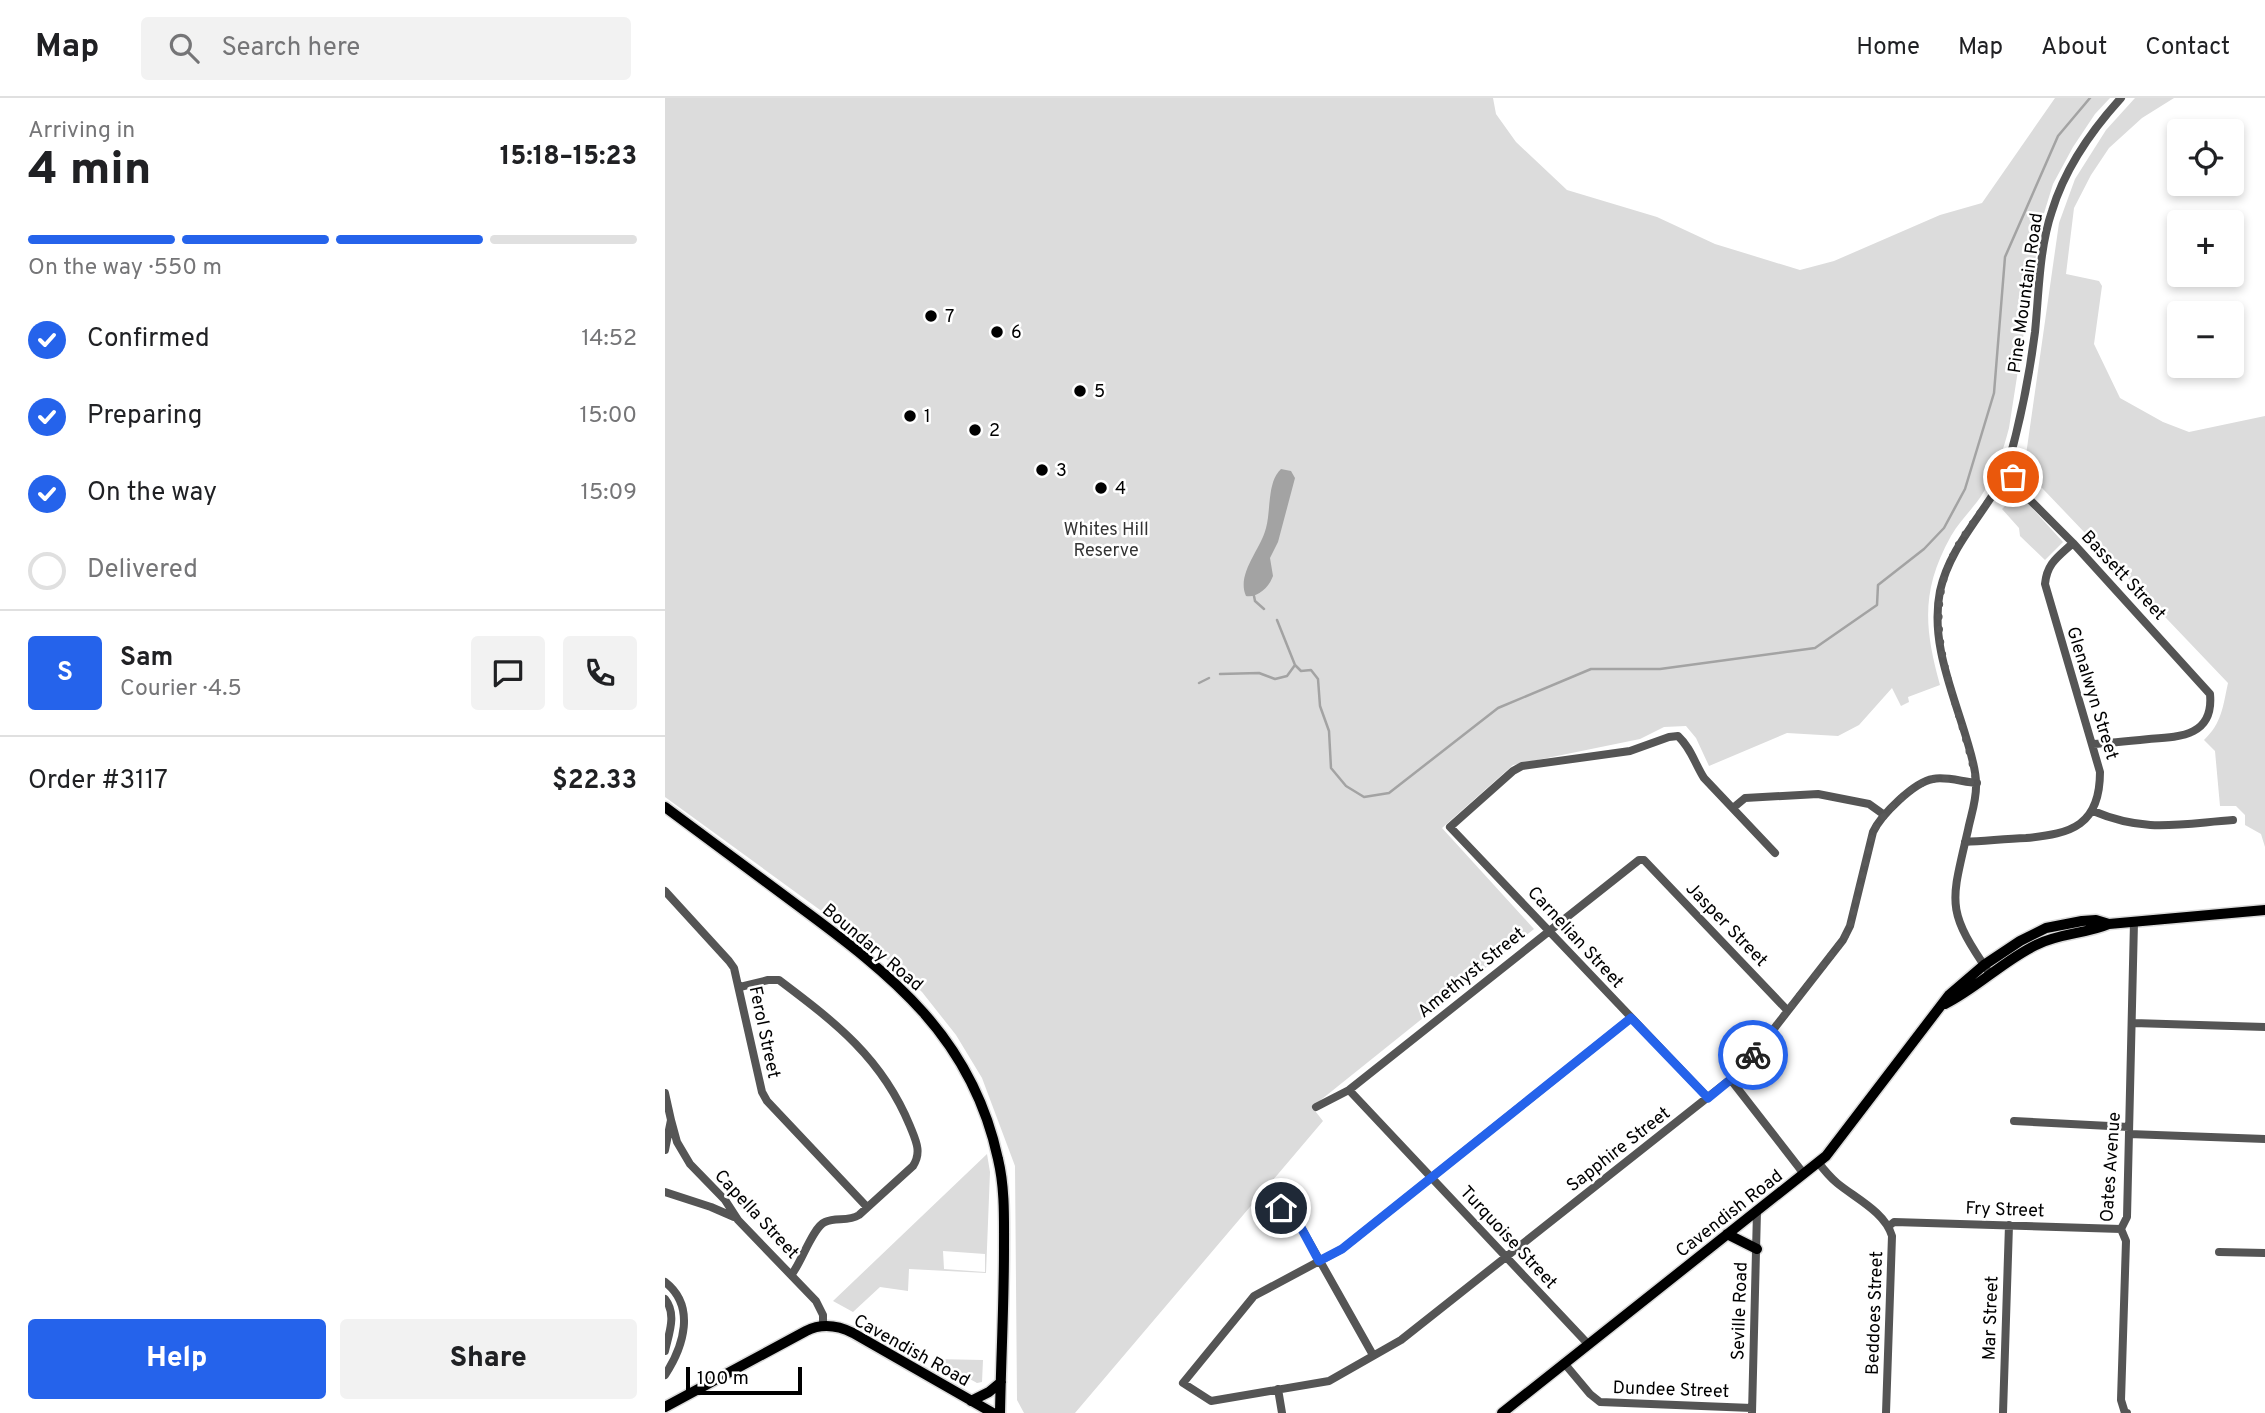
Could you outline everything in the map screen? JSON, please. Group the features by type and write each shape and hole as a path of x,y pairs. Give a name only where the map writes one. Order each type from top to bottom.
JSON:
{"main road":[{"name":"Boundary Road","path":"665,807 855,947 886,974 938,1028 968,1073 986,1117 999,1160 1003,1195 1000,1413"},
{"name":"Cavendish Road","path":"1502,1413 1818,1162 1835,1146 1954,990 1987,969 2020,941 2046,928 2082,921 2096,920 2109,924 2265,910"},
{"path":"1727,1234 1757,1249"},
{"path":"665,1407 806,1331 823,1326"},
{"name":"Cavendish Road","path":"823,1326 835,1326 853,1333 993,1413"},
{"path":"971,1401 1001,1382"}],"street":[{"name":"Pine Mountain Road","path":"2007,468 2022,418 2045,238 2052,212 2076,158 2091,134 2121,98"},
{"path":"2000,468 2007,468 2012,474 2011,481 2006,486 1999,485 1994,480 1995,473 2000,468"},
{"name":"Bassett Street","path":"2011,481 2073,543 2210,694 2211,704 2207,718 2190,734 2093,744"},
{"path":"1987,969 1961,929 1955,911 1954,889 1976,783 1969,747 1938,640 1938,615 1940,593 1953,554 1999,485"},
{"name":"Glenalwyn Street","path":"2073,543 2046,570 2045,584 2100,772 2100,788 2093,811"},
{"name":"Carnelian Street","path":"1708,1098 1450,827 1513,771 1523,766 1630,751 1669,737 1678,737 1687,744 1704,778 1733,808"},
{"name":"Sapphire Street","path":"1319,1261 1247,1302 1183,1383 1211,1401 1329,1381 1401,1340 1741,1071 1843,940 1850,926 1873,832 1883,814 1923,782 1932,779 1976,783"},
{"path":"1775,853 1733,808 1745,798 1818,794 1869,804 1883,814"},
{"path":"1965,842 2050,835 2071,830 2087,820 2093,811 2117,821 2151,827 2233,820"},
{"name":"Amethyst Street","path":"1316,1107 1349,1090 1624,870 1639,860 1644,860"},
{"name":"Jasper Street","path":"1644,860 1787,1010"},
{"name":"Ferol Street","path":"665,891 730,961 740,987 762,1092 767,1101 867,1207"},
{"name":"Oates Avenue","path":"2126,1413 2121,1400 2126,1241 2121,1229 2127,1217 2134,922"},
{"path":"740,987 779,980 834,1022 872,1061 893,1092 916,1140 918,1158 913,1166 852,1219 826,1221 819,1226 801,1263 792,1274"},
{"path":"1319,1261 1342,1249 1631,1018"},
{"path":"2133,1023 2265,1027"},
{"path":"1731,1080 1804,1174"},
{"name":"Turquoise Street","path":"1349,1090 1588,1344"},
{"name":"Capella Street","path":"665,1093 682,1153 725,1200 738,1220 816,1301 823,1315 823,1326"},
{"name":"Capella Street","path":"665,1150 671,1120"},
{"path":"2014,1121 2265,1139"},
{"name":"Beddoes Street","path":"1818,1162 1837,1183 1889,1226 1892,1236 1886,1413"},
{"path":"665,1192 711,1207 738,1220"},
{"path":"1264,1193 1298,1222 1373,1355"},
{"name":"Seville Road","path":"1752,1411 1757,1211"},
{"name":"Fry Street","path":"1889,1226 1893,1222 2121,1229"},
{"name":"Mar Street","path":"2003,1413 2009,1225"},
{"path":"2219,1252 2265,1253"},
{"path":"665,1282 680,1295 684,1307 677,1351 665,1375"},
{"path":"665,1299 673,1313 665,1351"},
{"name":"Dundee Street","path":"1564,1363 1600,1402 1752,1411"},
{"path":"1278,1389 1282,1413"}],"green space":[{"name":"Whites Hill Reserve","path":"665,98 1493,98 1496,114 1516,142 1567,190 1657,217 1715,244 1800,270 1834,261 1940,215 1982,203 2055,98 2110,98 2095,114 2073,147 2053,184 2041,223 2009,428 2004,445 1988,485 1951,536 1934,574 1928,609 1931,645 1940,685 1908,697 1909,702 1901,706 1892,688 1859,725 1838,736 1787,733 1709,766 1696,738 1686,726 1664,727 1640,739 1513,765 1442,828 1534,929 1312,1107 1323,1121 1075,1413 1024,1413 1017,1400 1015,1166 982,1078 956,1035 922,992 882,955 665,797"},
{"path":"2135,98 2174,98 2142,118 2109,148 2091,175 2074,208 2066,274 2099,281 2102,286 2094,344 2120,398 2163,422 2189,432 2265,416 2265,847 2261,834 2245,825 2245,815 2236,806 2220,806 2215,751 2204,740 2218,721 2228,683 2024,469 2059,223 2075,179 2106,130"},
{"path":"2015,496 2022,497 2063,542 2045,560 2020,536 2019,528 2002,509"},
{"path":"987,1154 990,1172 986,1273 909,1269 908,1291 880,1287 853,1312 833,1301","holes":["943,1251 985,1254 985,1272 944,1269"]},
{"path":"934,1359 983,1360 982,1382 977,1383"}],"shaded area":[{"path":"1281,469 1291,471 1295,478 1278,542 1270,558 1273,576 1263,591 1246,596 1244,579 1266,528 1273,481"}],"waterway":[{"path":"1277,620 1295,665 1301,671 1311,670 1318,679 1320,706 1329,731 1331,768 1346,786 1364,797 1389,793 1498,708 1591,669 1660,669 1815,648 1877,605 1878,585 1924,549 1944,528 1965,489 1994,393 2005,257 2058,136 2090,98"},
{"path":"1254,596 1255,601 1264,609"},
{"path":"1220,674 1259,673 1275,679 1287,676 1295,665"},
{"path":"1199,683 1209,678"}],"way so far":[{"path":"1753,1055 1843,940 1850,926 1878,820 1923,782 1942,778 1976,783 1969,747 1938,640 1940,593 1953,554 1999,485 2006,486 2013,477"}],"place":[{"name":"7","path":"931,316"},
{"name":"6","path":"997,332"},
{"name":"5","path":"1080,391"},
{"name":"1","path":"910,416"},
{"name":"2","path":"975,430"},
{"name":"3","path":"1042,470"},
{"name":"4","path":"1101,488"}],"route":[{"path":"1281,1208 1298,1222 1319,1261 1342,1249 1631,1018 1708,1098 1741,1071 1753,1055"}]}
